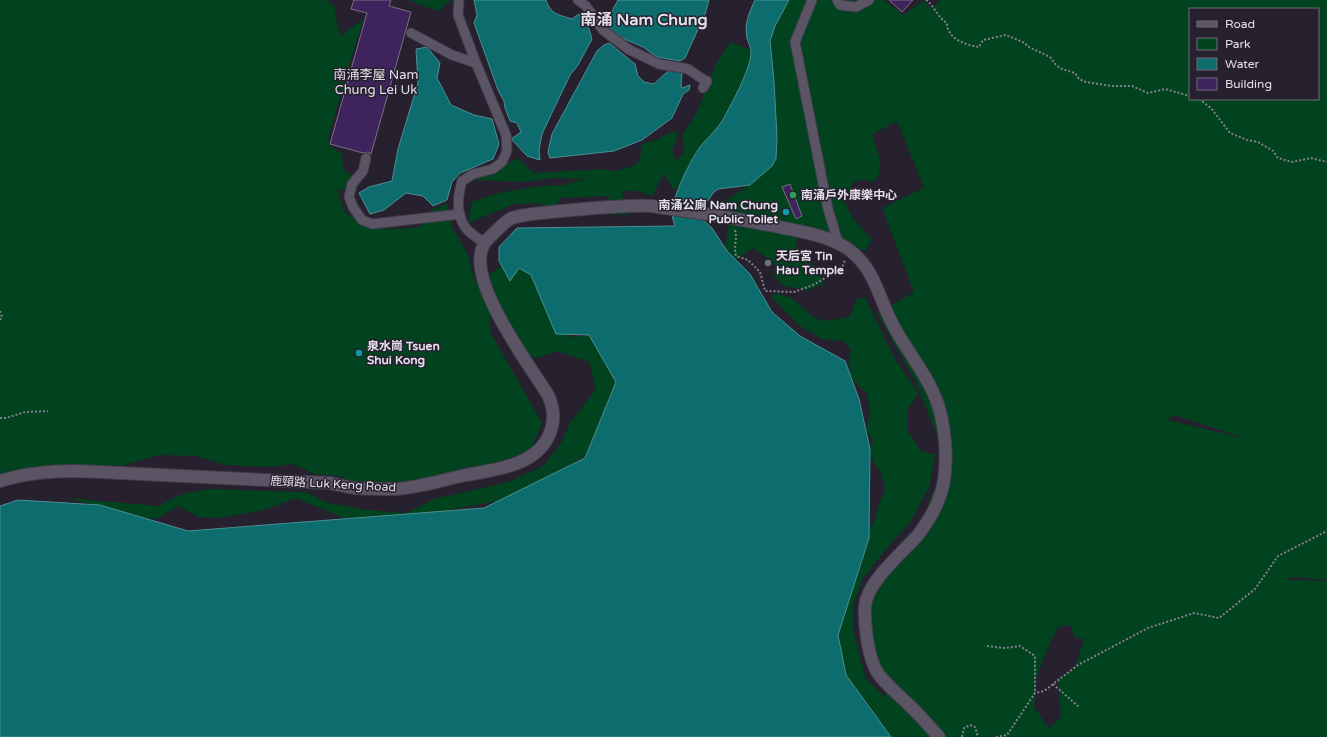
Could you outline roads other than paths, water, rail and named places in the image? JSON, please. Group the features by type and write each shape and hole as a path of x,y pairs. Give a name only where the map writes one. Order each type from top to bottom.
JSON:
{"street":[{"path":"459,0 458,15 506,136 507,151 502,162 493,169 473,174 462,181 458,194 460,214 465,227 484,243 511,219 539,214 600,207 653,206 735,219 819,235 844,247 869,269 892,323 933,391 942,420 945,445 944,483 932,515 923,528 881,575 870,590 867,598 865,609 870,653 875,668 885,681 914,709 939,737"},
{"path":"578,0 586,6 603,30 628,49 660,64 688,69 707,81 704,88"},
{"path":"812,0 795,42 828,209 844,247"},
{"path":"837,0 840,5 856,7 869,0"},
{"path":"410,33 452,55 476,63"},
{"path":"366,158 363,170 352,184 349,196 353,208 362,220 372,224 460,214"},
{"name":"鹿頸路 Luk Keng Road","path":"0,481 15,477 50,472 78,471 328,483 361,488 393,489 408,488 468,475 512,465 524,460 538,450 546,440 553,424 553,410 548,395 512,341 486,288 480,260 484,243"}],"water":[{"path":"474,0 546,0 550,8 559,15 572,19 579,14 589,29 592,39 578,65 570,75 542,134 539,150 540,160 527,156 511,139 521,132 517,123 510,121 504,101 498,90 474,23 477,15"},
{"path":"618,0 709,0 705,14 685,58 680,61 657,57 643,47 620,37 612,31 608,24 609,17"},
{"path":"755,0 789,0 775,26 770,41 777,137 776,159 772,166 750,185 718,189 713,193 703,208 702,215 703,220 712,228 727,251 750,274 772,312 800,336 845,361 859,399 870,449 869,538 838,635 846,675 891,737 0,737 0,506 18,500 100,505 188,531 484,508 585,458 616,382 589,335 556,334 531,275 519,268 510,281 499,261 499,247 517,228 675,226 672,211 673,204 683,178 700,147 724,119 742,83 751,52 746,28 749,14"},
{"path":"609,43 635,64 638,76 644,82 654,84 667,72 678,70 682,73 682,88 690,85 689,90 683,94 672,118 642,140 614,151 550,158 548,152 552,134 597,51"},
{"path":"427,47 440,63 437,78 451,105 474,115 492,119 499,144 493,159 460,173 452,182 447,200 433,206 423,196 406,193 384,210 370,214 359,193 369,187 392,181 398,149 418,83 416,49"}],"place":[{"name":"南涌戶外康樂中心","path":"793,195"},
{"name":"南涌公廁 Nam Chung Public Toilet","path":"786,212"},
{"name":"天后宮 Tin Hau Temple","path":"768,263"},
{"name":"泉水崗 Tsuen Shui Kong","path":"359,353"}],"district":[{"name":"南涌 Nam Chung","path":"644,20"},
{"name":"南涌李屋 Nam Chung Lei Uk","path":"376,82"}]}
